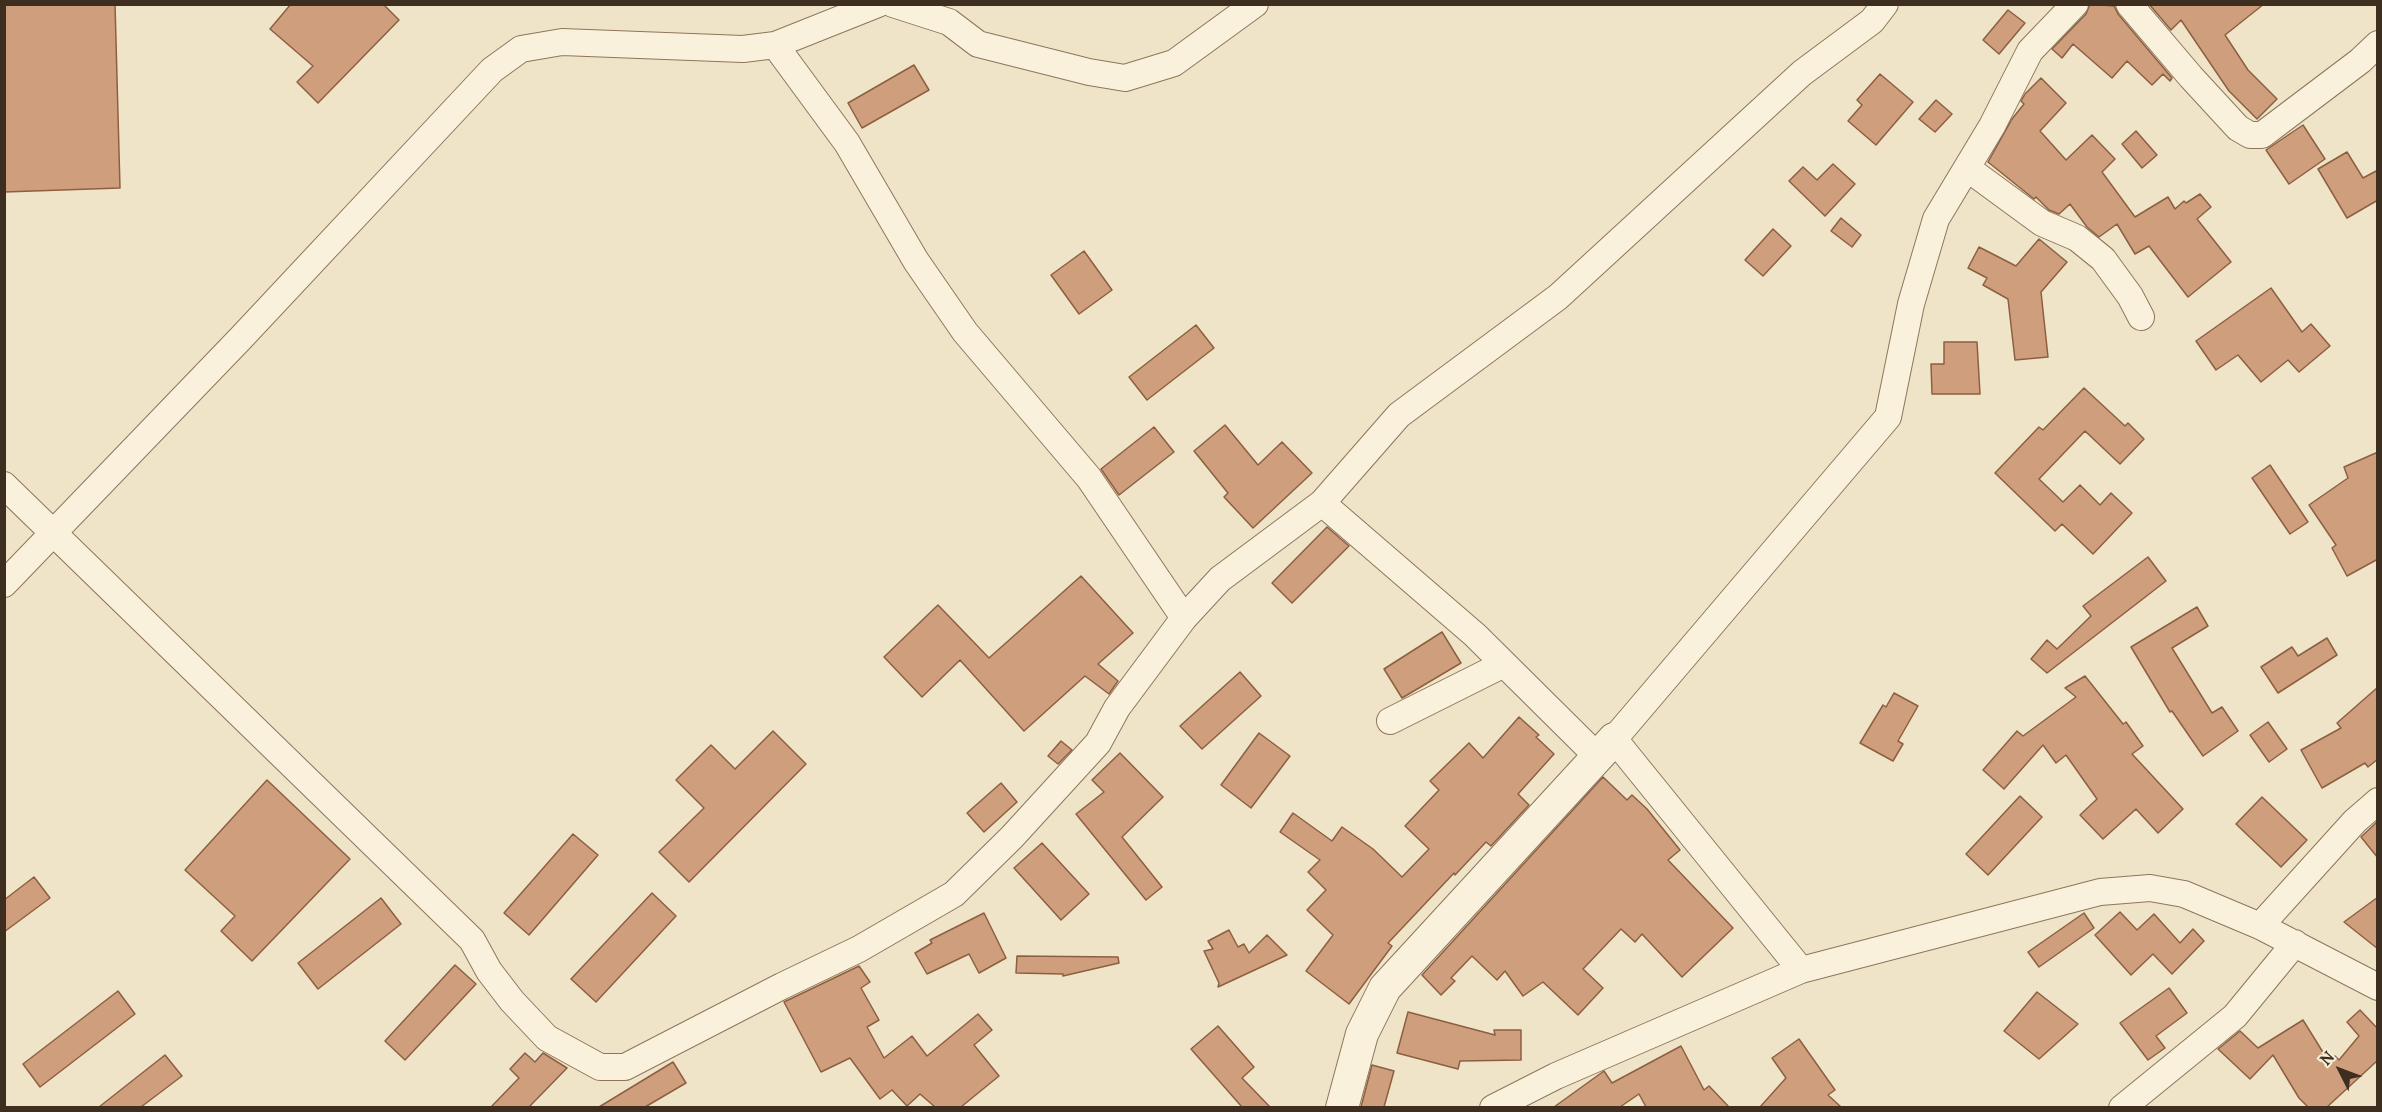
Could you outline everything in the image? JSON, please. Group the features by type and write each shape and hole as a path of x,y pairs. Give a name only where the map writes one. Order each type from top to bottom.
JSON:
{"street":[{"path":"4,584 240,339 492,70 521,49 562,42 743,49 775,45 878,4"},
{"path":"892,4 949,22 978,44 1089,72 1125,78 1174,63 1255,4"},
{"path":"4,485 472,940 489,971 512,1001 547,1038 600,1067 625,1067 859,949 954,894 1012,837 1098,743 1117,708 1184,618 1220,579 1322,503 1399,415 1558,297 1802,73 1872,21 1886,4"},
{"path":"1342,1107 1362,1034 1385,988 1606,748 1888,417 1911,304 1936,219 1992,126 2030,51 2075,4"},
{"path":"2129,4 2238,128 2250,135 2262,135 2360,61 2378,44"},
{"path":"775,45 847,143 916,261 965,332 1089,478 1184,618"},
{"path":"1967,168 2042,223 2077,238 2103,259 2130,296 2141,317"},
{"path":"1322,503 1475,635 1504,664 1606,748 1802,970"},
{"path":"1389,721 1504,664"},
{"path":"2260,926 2355,821 2378,801"},
{"path":"1493,1107 1556,1076 1802,970 2100,892 2150,888 2184,894 2260,926 2378,987"},
{"path":"2122,1107 2235,1016 2295,943"}],"building":[{"path":"4,4 115,4 120,188 4,192"},
{"path":"291,4 383,4 399,20 318,103 297,82 313,66 270,29"},
{"path":"2090,4 2114,6 2118,14 2172,78 2170,81 2163,74 2152,85 2127,61 2112,78 2073,44 2062,58 2052,49 2086,14"},
{"path":"2149,4 2264,4 2225,35 2248,70 2277,99 2257,119 2229,91 2181,20 2171,30"},
{"path":"2008,10 2025,23 1999,54 1983,40"},
{"path":"914,65 929,90 862,128 848,103"},
{"path":"1880,74 1913,102 1876,145 1848,121 1862,105 1857,100"},
{"path":"2041,78 2066,103 2040,131 2066,160 2092,135 2115,159 2102,172 2135,217 2168,197 2175,209 2184,201 2186,203 2200,194 2211,207 2197,219 2231,262 2188,297 2149,246 2135,254 2117,224 2099,237 2087,227 2070,204 2059,214 2049,210 2036,197 2034,199 1988,162 2012,119 2024,104 2021,101 2025,94"},
{"path":"1936,100 1952,114 1935,132 1919,119"},
{"path":"2303,125 2325,159 2289,184 2266,150"},
{"path":"2136,131 2157,155 2142,168 2122,144"},
{"path":"2347,152 2363,178 2378,170 2378,200 2347,218 2318,169"},
{"path":"1833,164 1855,184 1825,216 1789,181 1803,167 1817,180"},
{"path":"1841,218 1861,235 1852,247 1831,231"},
{"path":"1773,229 1791,246 1763,276 1745,260"},
{"path":"2039,239 2067,262 2041,292 2048,357 2015,360 2008,299 1983,285 1987,278 1968,268 1979,247 2016,266"},
{"path":"1084,251 1112,290 1079,314 1051,275"},
{"path":"2271,288 2302,332 2311,324 2330,346 2299,372 2288,360 2261,382 2238,355 2216,370 2196,341"},
{"path":"1196,325 1214,348 1147,400 1129,377"},
{"path":"1944,342 1977,342 1980,394 1932,394 1931,364 1944,364"},
{"path":"2084,388 2125,426 2128,423 2144,439 2120,464 2085,431 2039,479 2063,502 2080,485 2100,505 2111,493 2132,513 2093,554 2062,524 2055,531 1995,473 2039,427 2043,430"},
{"path":"1225,425 1258,465 1282,442 1312,473 1253,528 1224,497 1228,493 1194,451"},
{"path":"1154,427 1174,452 1119,495 1101,469"},
{"path":"2378,452 2378,559 2347,576 2332,548 2336,545 2309,505 2348,478 2344,467"},
{"path":"2270,465 2308,522 2290,534 2252,478"},
{"path":"1327,527 1349,546 1292,603 1272,583"},
{"path":"2148,557 2166,581 2047,673 2031,659 2047,640 2057,649 2091,616 2083,606"},
{"path":"1081,576 1133,633 1098,664 1118,681 1109,694 1085,676 1024,731 960,660 922,697 884,657 938,605 989,658"},
{"path":"2197,607 2208,626 2172,648 2212,713 2222,707 2238,731 2203,756 2172,711 2170,712 2131,647"},
{"path":"1442,632 1461,663 1402,698 1384,669"},
{"path":"2327,638 2337,655 2278,693 2261,667 2292,647 2298,656"},
{"path":"1240,672 1261,696 1202,749 1180,726"},
{"path":"2085,676 2123,724 2126,722 2143,746 2132,754 2183,809 2158,833 2136,809 2103,839 2080,815 2097,799 2066,755 2056,763 2043,745 2004,789 1983,770 2017,731 2023,736 2076,697 2065,688"},
{"path":"2378,687 2378,759 2368,767 2365,763 2322,788 2301,750 2341,728 2337,723"},
{"path":"1894,693 1918,706 1898,741 1903,744 1893,761 1860,743 1883,705 1886,707"},
{"path":"1519,717 1539,735 1536,737 1554,754 1518,794 1529,805 1491,846 1486,842 1455,875 1454,873 1388,943 1392,946 1349,1004 1306,971 1333,935 1307,910 1326,890 1308,872 1320,860 1280,832 1293,813 1332,841 1342,827 1373,849 1402,877 1429,849 1405,826 1439,790 1430,781 1469,743 1483,758"},
{"path":"2268,722 2287,749 2269,762 2250,735"},
{"path":"773,731 806,764 689,882 659,852 704,808 676,780 711,745 735,769"},
{"path":"1259,733 1290,756 1251,808 1221,785"},
{"path":"1061,741 1072,750 1058,764 1048,756"},
{"path":"1120,753 1163,797 1122,837 1162,887 1146,900 1076,814 1104,792 1092,780"},
{"path":"1603,777 1627,800 1632,795 1647,809 1680,850 1668,860 1733,928 1682,977 1642,934 1635,942 1621,929 1583,969 1603,988 1578,1015 1543,982 1523,996 1505,971 1497,980 1472,956 1451,978 1455,981 1441,995 1422,975"},
{"path":"267,780 350,859 252,961 221,931 235,916 185,870"},
{"path":"1001,783 1017,802 984,832 967,813"},
{"path":"2020,796 2042,817 1988,875 1966,854"},
{"path":"2262,797 2307,840 2281,867 2236,824"},
{"path":"2378,821 2378,858 2361,837"},
{"path":"573,834 598,855 529,935 504,913"},
{"path":"1042,843 1089,894 1061,920 1014,868"},
{"path":"34,877 50,898 4,932 4,900"},
{"path":"652,893 676,916 596,1002 571,979"},
{"path":"2378,897 2378,949 2344,922"},
{"path":"381,898 401,924 318,989 298,963"},
{"path":"2120,912 2137,930 2154,914 2180,943 2193,929 2204,941 2172,974 2153,954 2131,975 2095,935"},
{"path":"984,913 1006,958 979,973 969,954 927,974 915,953 932,943 930,940"},
{"path":"2084,913 2094,928 2039,967 2028,952"},
{"path":"1229,930 1238,947 1244,944 1249,953 1267,935 1287,955 1218,987 1219,983 1204,951 1213,949 1208,941"},
{"path":"1017,956 1118,957 1119,963 1063,976 1063,974 1016,973"},
{"path":"455,965 476,984 405,1060 385,1041"},
{"path":"859,966 870,982 861,988 879,1020 867,1027 884,1058 912,1036 927,1056 978,1014 992,1030 974,1045 999,1076 961,1107 935,1107 920,1094 907,1106 892,1090 880,1099 850,1058 821,1072 784,1002"},
{"path":"2169,988 2187,1013 2156,1036 2165,1048 2148,1060 2120,1023"},
{"path":"118,991 135,1014 40,1087 23,1064"},
{"path":"2037,992 2078,1024 2039,1059 2004,1031"},
{"path":"2360,1010 2378,1029 2378,1060 2327,1107 2308,1107 2299,1098 2273,1055 2250,1079 2218,1049 2240,1031 2258,1048 2303,1020 2329,1062 2335,1056 2339,1060 2359,1036 2347,1022"},
{"path":"1408,1012 1495,1035 1494,1030 1521,1030 1521,1060 1460,1061 1458,1069 1397,1053"},
{"path":"1218,1026 1254,1067 1242,1078 1270,1107 1242,1107 1191,1049"},
{"path":"1799,1039 1835,1090 1828,1095 1841,1107 1760,1107 1786,1078 1772,1058"},
{"path":"1681,1046 1704,1090 1709,1086 1729,1107 1646,1107 1639,1094 1620,1107 1554,1107 1604,1071 1612,1083"},
{"path":"525,1053 535,1062 543,1053 567,1068 529,1107 491,1107 519,1078 510,1069"},
{"path":"165,1055 182,1076 141,1107 99,1107"},
{"path":"673,1062 686,1083 645,1107 599,1107"},
{"path":"1372,1065 1394,1071 1384,1107 1361,1107"}]}
